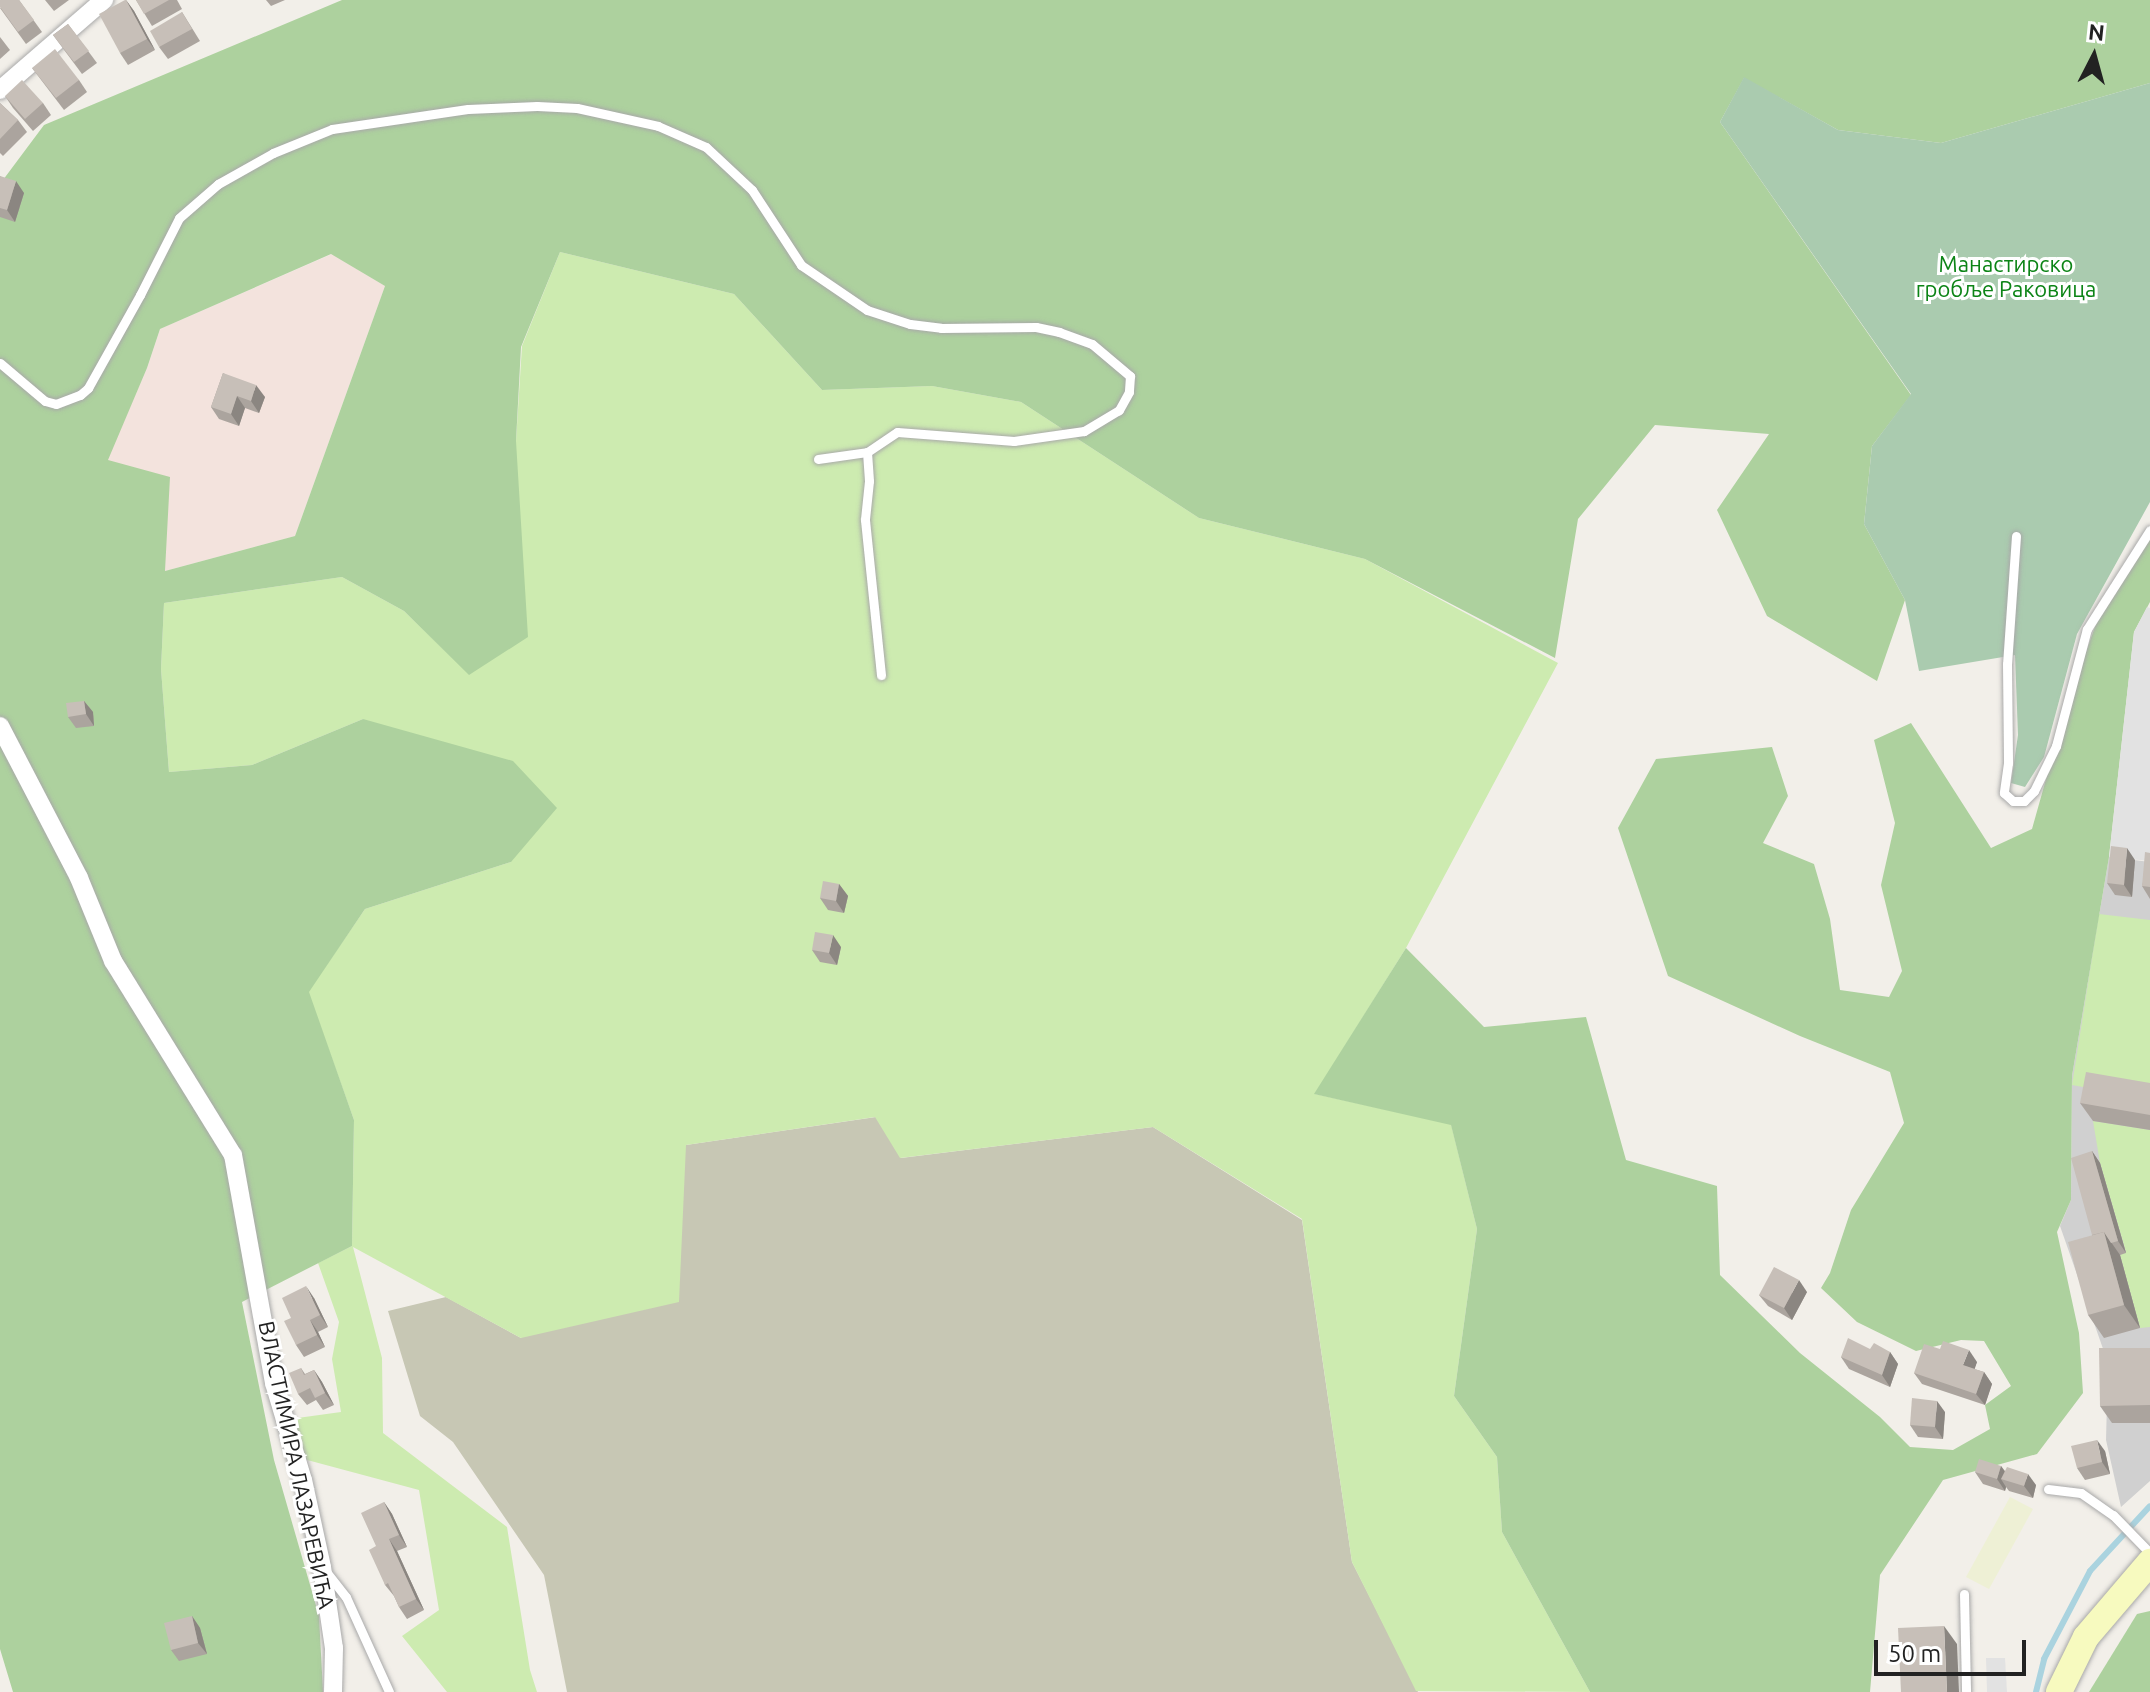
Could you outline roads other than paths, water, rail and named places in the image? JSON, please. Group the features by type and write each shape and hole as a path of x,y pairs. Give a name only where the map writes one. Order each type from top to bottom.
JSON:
{"main road":[{"path":"2059,1692 2086,1637 2134,1586 2144,1551"}],"street":[{"path":"0,90 104,0"},
{"name":"ВЛАСТИМИРА ЛАЗАРЕВИЋА","path":"0,726 79,878 113,961 233,1155 274,1383 303,1480 322,1567 334,1648 333,1692"}],"lane":[{"path":"0,363 45,401 56,404 80,395 88,388 179,218 218,184 273,153 332,129 376,122 468,109 577,108 658,126 706,147 752,190 801,265 867,310 910,324 941,328 1036,327 1059,332 1092,344 1130,376 1129,392 1119,410 1091,428 1068,436 1014,441 897,432 867,452 818,459"},
{"path":"867,452 869,481 865,520 881,675"},
{"path":"2016,536 2007,664 2008,763 2004,793 2013,801 2024,801 2034,791 2056,746 2087,629 2150,530"},
{"path":"2048,1489 2081,1493 2119,1520 2144,1551 2150,1553"},
{"path":"322,1567 346,1597 389,1692"},
{"path":"1964,1594 1966,1692"}],"waterway":[{"path":"2036,1692 2044,1659 2090,1571 2150,1506"}],"park label":[{"name":"Манастирско гробље Раковица","path":"2006,276"}]}
